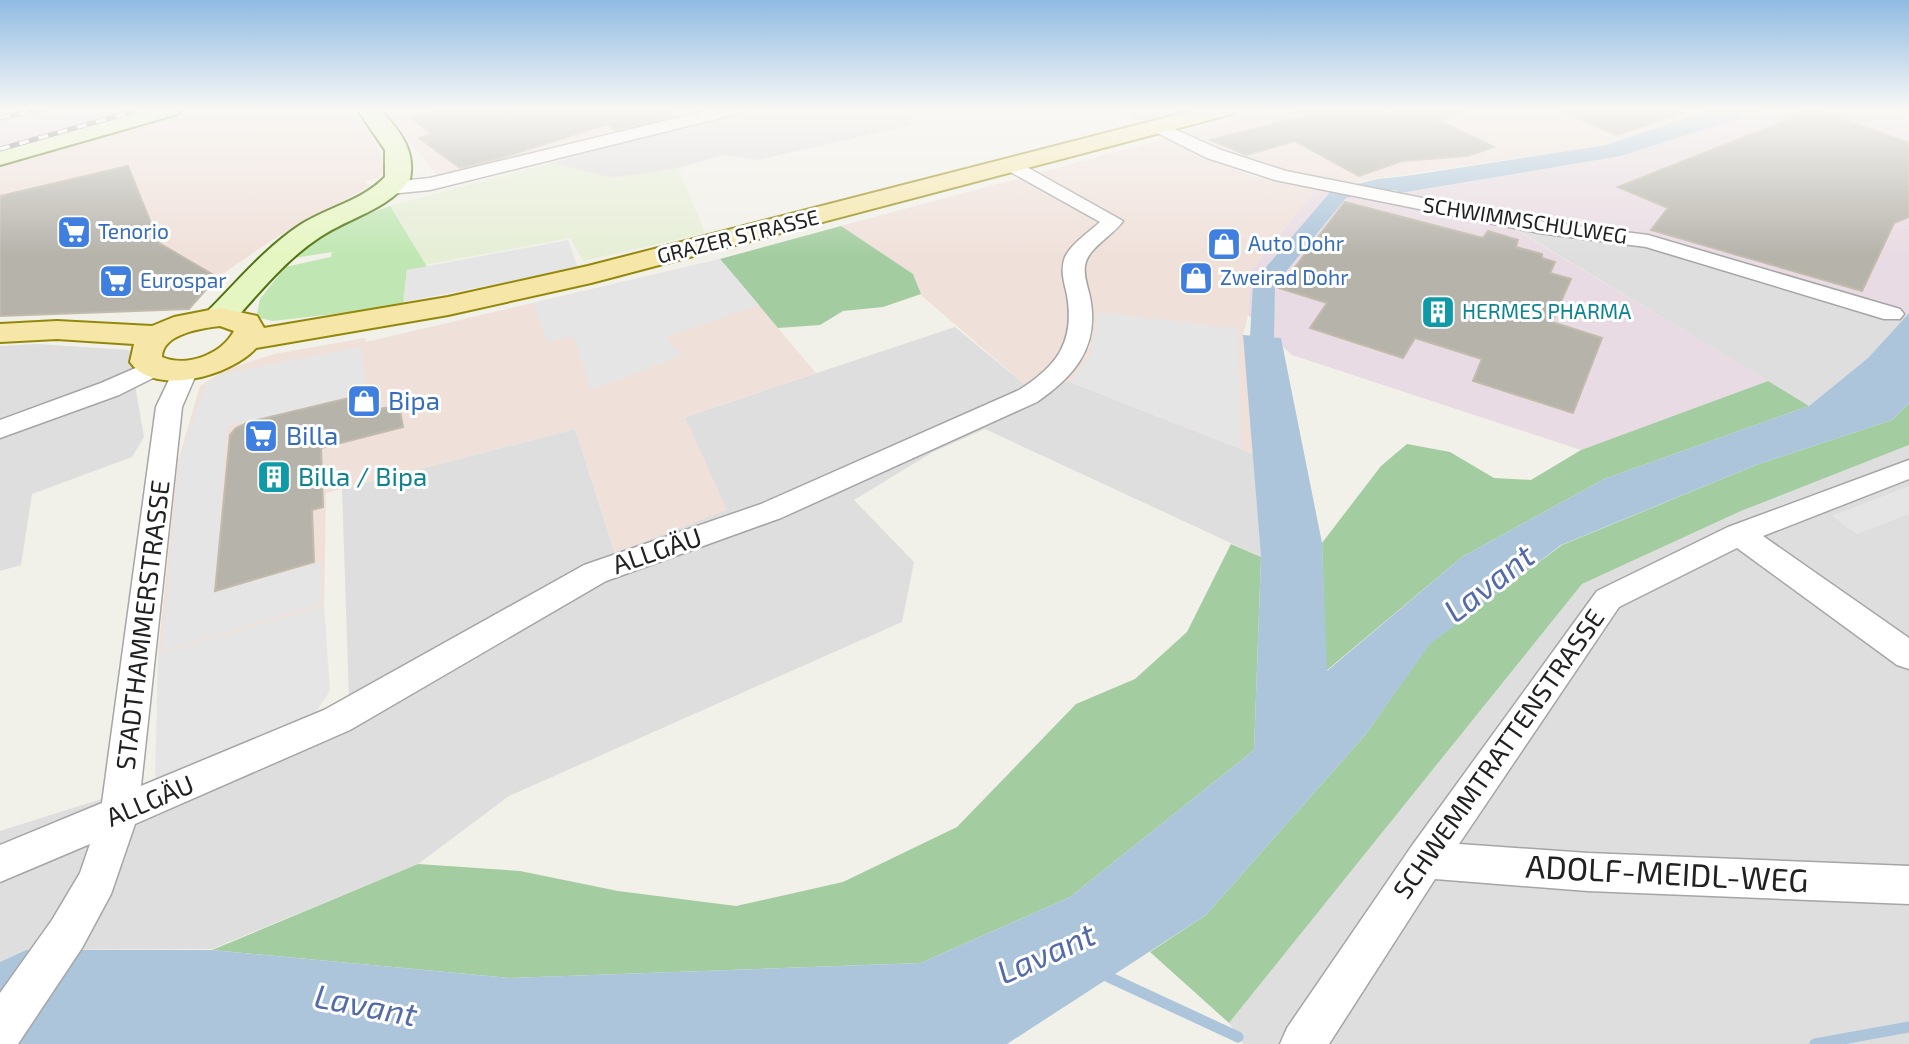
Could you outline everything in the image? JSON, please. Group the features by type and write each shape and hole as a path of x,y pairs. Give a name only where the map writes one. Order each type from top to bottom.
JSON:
{"main road":[{"name":"GRAZER STRASSE","path":"247,340 448,306 529,289 1045,158"},
{"path":"220,317 246,323 250,331 247,340 222,359 169,369 146,362 144,354 158,336 187,322 220,317"},
{"path":"0,333 57,330 158,336"}],"street":[{"path":"390,188 400,170 400,158"},
{"path":"220,317 294,242 390,188 430,184 535,158"},
{"name":"SCHWIMMSCHULWEG","path":"1228,158 1253,169 1329,186 1576,234 1648,241 1892,314"},
{"name":"ALLGÄU","path":"0,864 337,720 595,573 771,511 1028,396 1049,382 1075,350 1080,337 1080,305 1073,267 1077,255 1113,221 1014,166"},
{"path":"0,429 169,369"},
{"name":"STADTHAMMERSTRASSE","path":"0,1031 67,934 97,881 118,815 169,407 169,369"},
{"name":"SCHWEMMTRATTENSTRASSE","path":"1303,1044 1425,860 1608,599 1740,534 1909,469"},
{"path":"1740,534 1909,656"},
{"name":"ADOLF-MEIDL-WEG","path":"1425,860 1588,872 1909,885"}],"shaded area":[{"path":"18,158 381,158 384,170 378,178 365,181 370,186 278,236 218,277 189,309 0,316 0,163"},
{"path":"423,158 510,158 437,175"},
{"path":"570,158 714,158 678,168 612,178 551,163"},
{"path":"1095,158 1208,158 1248,175 1317,188 1250,273 1248,315 1243,335 1253,454 1070,382 1024,384 841,226"},
{"path":"1239,158 1520,158 1342,184"},
{"name":"HERMES PHARMA","path":"1611,158 1909,158 1909,313 1906,316 1634,232 1572,228 1400,193"},
{"path":"1317,188 1508,225 1768,381 1581,450 1292,355 1248,315 1250,273"},
{"path":"1509,225 1725,260 1906,316 1868,358 1809,406"},
{"path":"568,240 578,268 404,302 407,270"},
{"path":"720,259 816,373 685,417 727,510 615,553 575,429 326,493 324,606 158,654 178,461 200,386 225,370 274,354 365,338 366,342"},
{"path":"720,259 759,305 666,337 681,356 591,390 573,336 547,342 533,303"},
{"path":"1098,312 1238,329 1241,449 1070,382 1090,356"},
{"path":"955,327 1024,384 1070,382 1253,454 1261,557 985,429 933,452 854,500 914,562 902,622 509,796 418,864 212,949 26,950 0,962 0,831 155,782 349,698 342,489 575,429 615,553 685,417"},
{"path":"37,344 129,350 144,437 132,457 32,494 21,565 0,571 0,346"},
{"path":"361,347 366,389 347,394 346,398 227,426 215,591 321,562 321,604 162,651 179,460 205,385 222,374"},
{"path":"1909,445 1909,1044 1243,1044 1229,1023 1582,584 1741,511"},
{"path":"1909,486 1909,514 1857,534 1832,516"},
{"path":"324,606 330,691 315,713 155,782 158,654"}],"green space":[{"path":"551,163 612,178 678,168 705,233 583,261 570,238 425,265 390,206"},
{"path":"390,206 427,267 407,270 403,306 273,321 260,318 257,314 260,299 285,267 331,257 332,252 294,258 340,227"},
{"path":"841,226 913,274 921,294 883,307 843,311 820,325 778,328 720,259"},
{"path":"1768,381 1809,406 1604,479 1462,557 1326,671 1322,543 1381,466 1407,444 1450,452 1494,478 1531,480 1581,450"},
{"path":"1909,403 1909,445 1741,511 1582,584 1229,1023 1150,952 1206,915 1366,734 1430,643 1562,545 1756,465 1892,420"},
{"path":"1231,544 1261,557 1254,750 1070,897 921,963 510,978 212,950 418,864 520,871 618,891 736,906 843,882 957,827 1076,704 1135,679 1187,632"}],"water":[{"path":"1524,158 1611,158 1400,193 1380,180"},
{"name":"Lavant","path":"1909,313 1909,403 1892,420 1756,465 1561,545 1430,644 1366,734 1206,915 1007,1044 0,1044 0,962 26,950 212,950 510,978 921,963 1070,897 1254,750 1261,557 1243,335 1281,338 1322,543 1327,671 1462,557 1604,479 1809,406 1868,358"}],"building":[{"path":"446,158 501,158 460,168"},
{"path":"1326,158 1445,158 1402,161 1359,176"},
{"name":"HERMES PHARMA","path":"1692,158 1909,158 1909,217 1894,223 1862,291 1651,230 1668,208 1618,187"},
{"name":"Tenorio","path":"128,166 159,243 217,277 189,309 0,316 0,196"},
{"name":"HERMES PHARMA","path":"1345,202 1483,238 1488,231 1518,240 1516,247 1542,254 1542,258 1555,262 1550,273 1571,279 1552,322 1602,338 1573,413 1473,381 1482,359 1415,338 1403,358 1310,328 1327,303 1279,288"},
{"name":"Billa / Bipa","path":"378,388 380,409 399,405 403,427 321,448 323,507 312,510 314,562 215,591 230,435 236,428 249,422 349,398 349,395"}],"waterway":[{"path":"1269,375 1262,337 1264,284 1339,194 1378,185 1426,180"},
{"path":"1100,973 1238,1037"},
{"path":"1815,1044 1909,1027"}],"place":[{"name":"Tenorio","path":"74,232"},
{"name":"Auto Dohr","path":"1224,244"},
{"name":"Zweirad Dohr","path":"1196,278"},
{"name":"Eurospar","path":"116,281"},
{"name":"HERMES PHARMA","path":"1438,312"},
{"name":"Bipa","path":"364,401"},
{"name":"Billa","path":"261,436"},
{"name":"Billa / Bipa","path":"274,477"}]}
